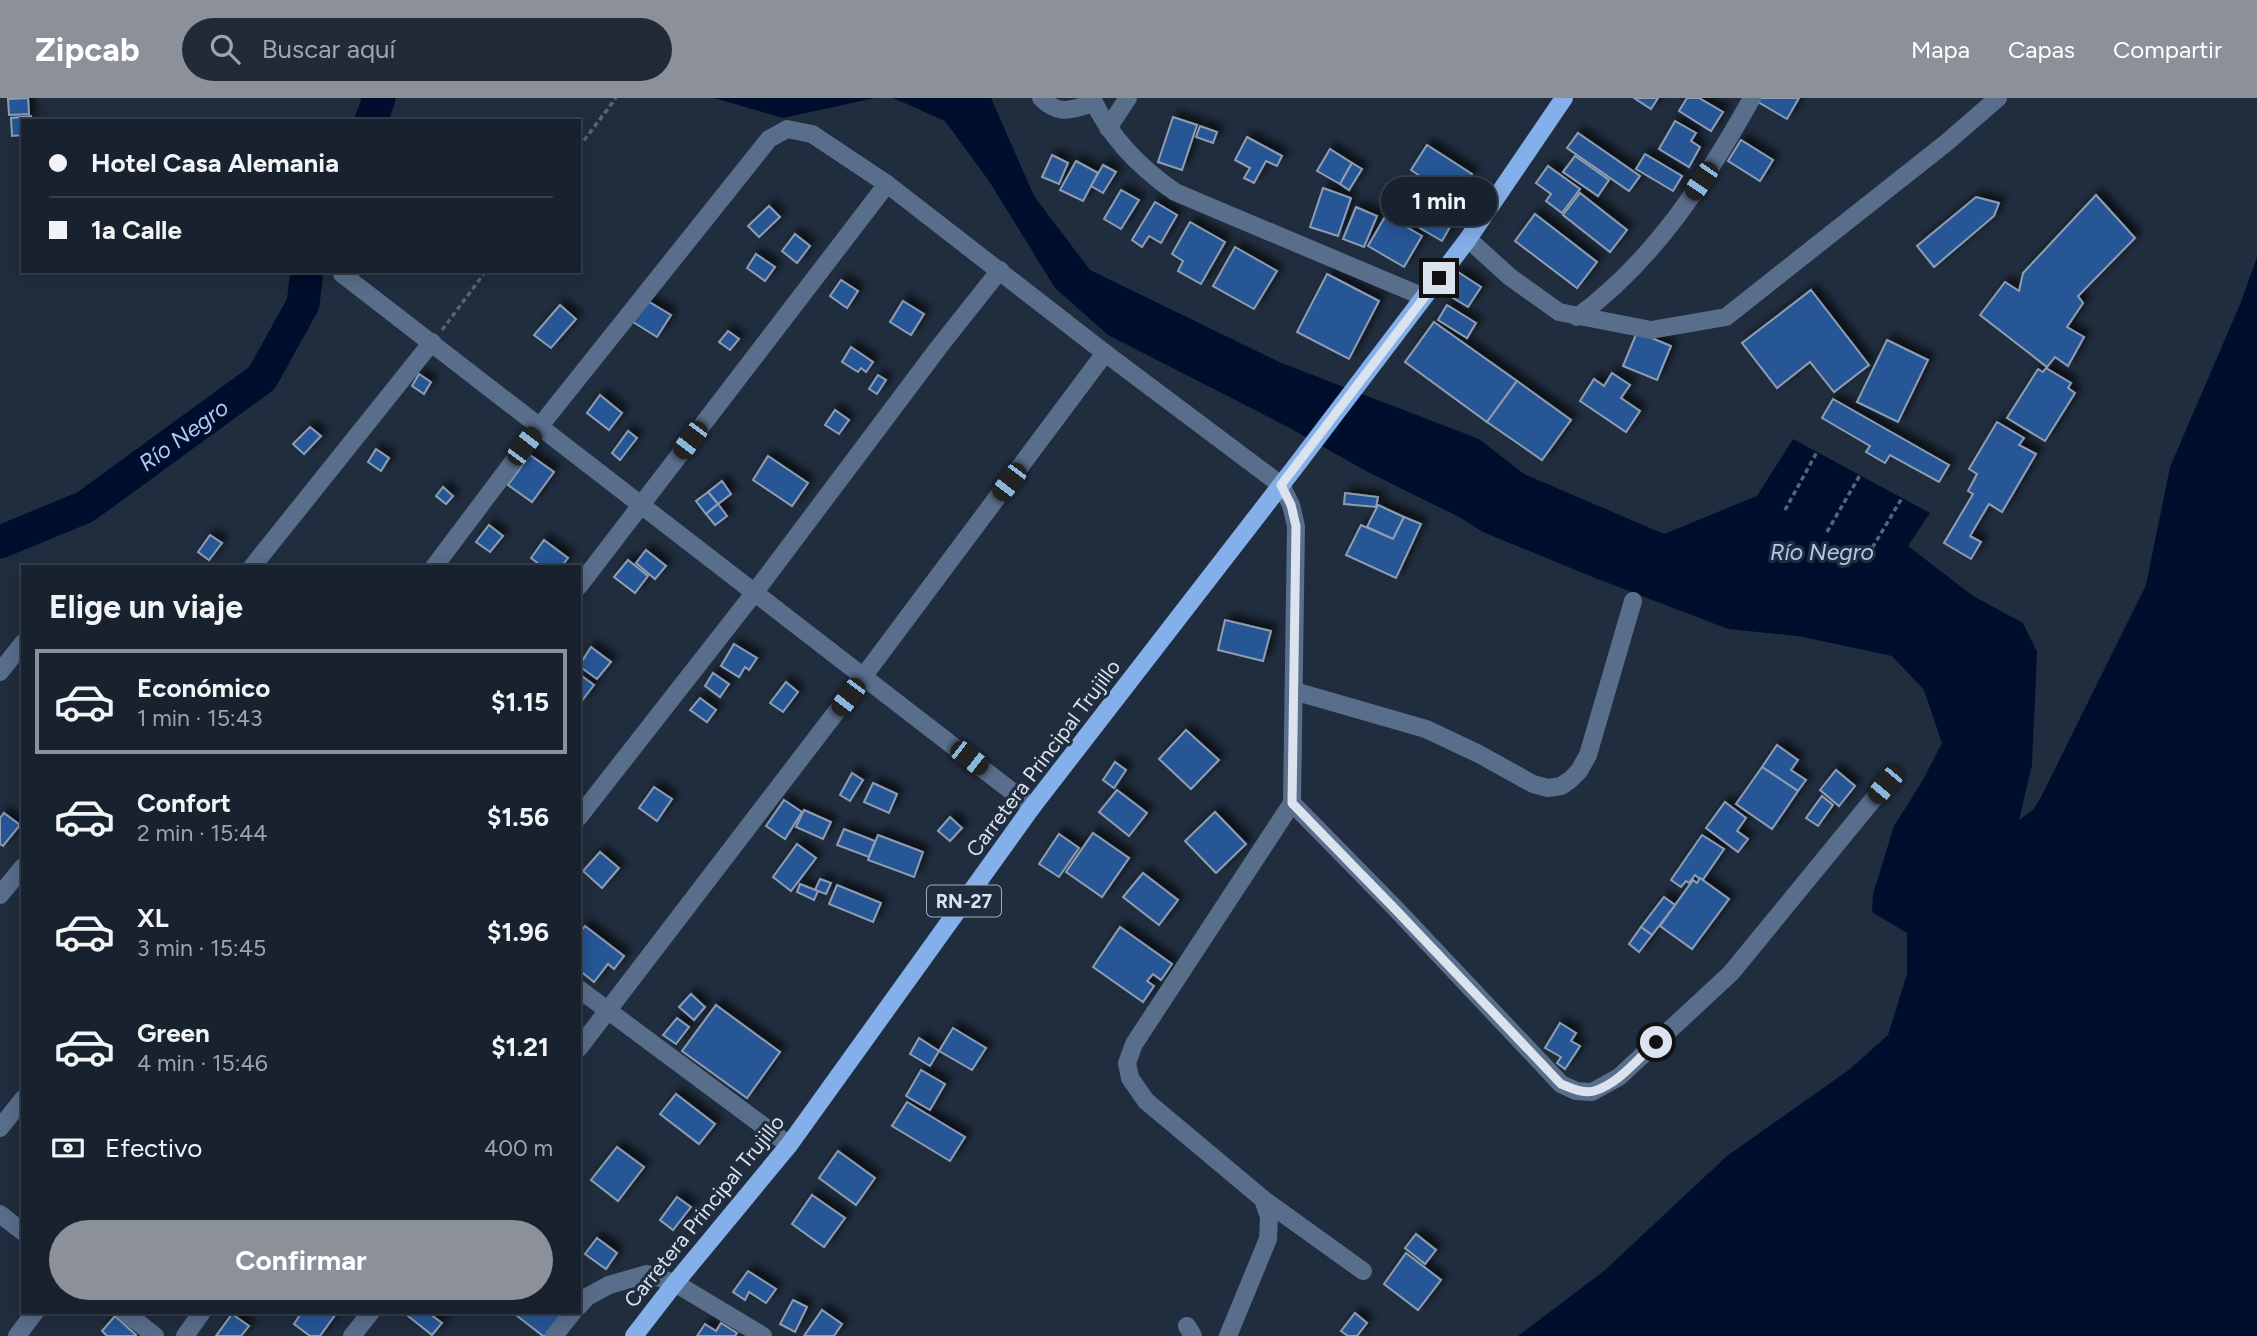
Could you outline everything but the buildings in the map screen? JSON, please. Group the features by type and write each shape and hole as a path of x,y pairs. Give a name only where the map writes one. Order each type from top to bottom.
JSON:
{"main road":[{"name":"RN-27","path":"1424,297 1468,239 1564,98"},
{"name":"Carretera Principal Trujillo","path":"634,1336 789,1145 1032,807 1296,467 1424,297"}],"street":[{"path":"1041,98 1062,111 1093,100 1126,153 1149,174 1175,191 1424,297"},
{"path":"1108,128 1128,98"},
{"path":"1577,317 1605,297 1673,222 1729,140 1752,98"},
{"path":"1468,239 1510,277 1559,312 1651,330 1726,317 1946,143 1998,98"},
{"path":"436,565 540,426 769,139 787,129 812,134 887,184 1000,270 1105,353 1281,485 1291,505 1296,526 1292,803 1134,1044 1128,1063 1130,1079 1146,1101 1262,1199 1363,1271"},
{"path":"581,583 887,184"},
{"path":"581,814 755,593 939,346 1000,270"},
{"path":"342,274 1032,807"},
{"path":"254,565 432,342"},
{"path":"581,1045 863,677 1105,353"},
{"path":"1294,691 1426,729 1533,784 1548,788 1561,786 1579,771 1588,755 1633,601"},
{"path":"0,672 21,646"},
{"path":"1292,803 1561,1084 1576,1091 1592,1092 1619,1077 1731,973 1885,785"},
{"path":"0,895 21,869"},
{"path":"581,991 789,1145"},
{"path":"0,1128 21,1102"},
{"path":"1228,1336 1268,1239 1269,1217 1262,1199"},
{"path":"0,1214 21,1230"},
{"path":"581,1304 609,1284 648,1274 675,1283 762,1336"},
{"path":"17,1336 34,1314"},
{"path":"128,1314 155,1336"},
{"path":"184,1336 200,1314"},
{"path":"352,1336 369,1314"},
{"path":"554,1336 571,1314"}],"path":[{"path":"581,144 616,98"},
{"path":"432,342 484,273"},
{"path":"1785,510 1817,452"},
{"path":"1827,532 1860,475"},
{"path":"1868,555 1902,498"}],"water":[{"path":"714,98 875,98 783,118"},
{"path":"893,98 991,98 1034,196 1090,270 1279,362 1479,439 1524,474 1664,534 1757,496 1793,439 1930,513 1908,546 1973,596 2023,623 2037,652 2032,765 2019,820 2033,810 2041,797 2146,585 2170,467 2241,302 2257,257 2257,1336 1518,1336 1604,1271 1727,1156 1850,1069 1888,1035 1907,974 1907,933 1872,912 1873,894 1894,826 1942,743 1924,690 1892,656 1798,636 1728,629 1483,532 1288,427 1108,335 1055,288 989,181 945,121"}],"waterway":[{"name":"Río Negro","path":"372,119 379,98"},
{"name":"Río Negro","path":"0,542 85,507 262,378 303,304 307,273"}],"route":[{"path":"1439,278 1281,485 1291,505 1296,526 1292,803 1561,1084 1576,1091 1592,1092 1619,1077 1656,1042"}]}
